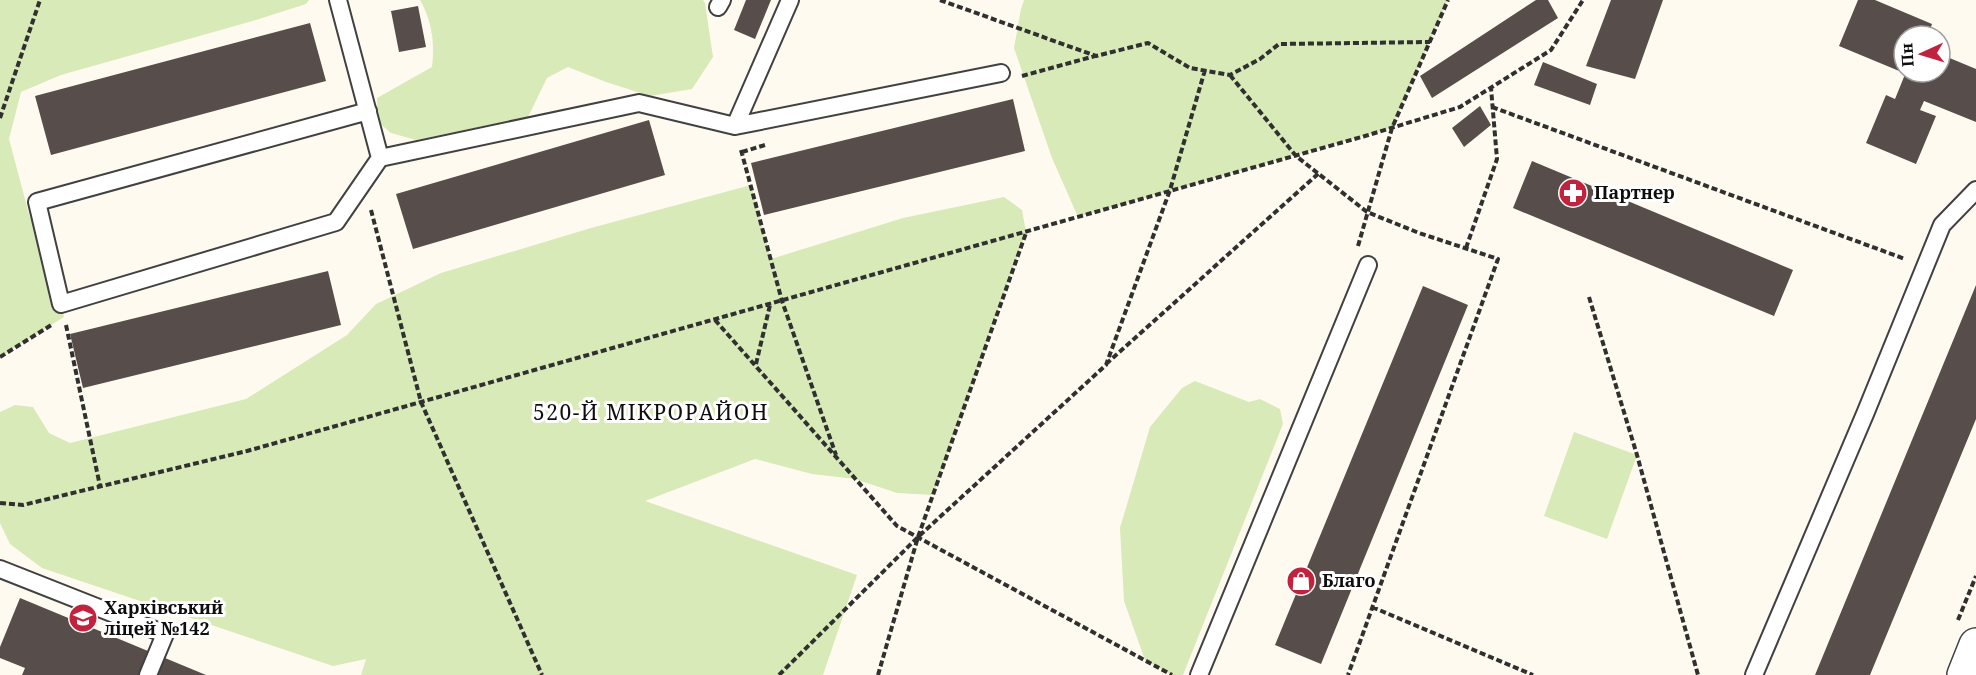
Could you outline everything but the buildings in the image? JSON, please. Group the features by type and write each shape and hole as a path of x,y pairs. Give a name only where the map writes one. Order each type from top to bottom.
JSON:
{"street":[{"path":"1964,675 1976,645"}],"lane":[{"path":"338,0 380,158"},
{"path":"735,126 790,0"},
{"path":"368,111 37,202 61,304 336,222 380,158 639,103 735,126 1001,73"},
{"path":"1754,675 1865,414 1942,225 1976,190"},
{"path":"1199,675 1368,266"},
{"path":"0,569 165,634 148,675"}],"path":[{"path":"0,118 40,0"},
{"path":"940,0 1096,56 1148,43 1190,68 1230,75 1260,59 1279,44 1430,42"},
{"path":"1357,245 1392,128 1448,0"},
{"path":"0,503 23,505 247,451 1296,156 1460,107 1551,50 1583,0"},
{"path":"1106,365 1170,190 1205,70"},
{"path":"1230,75 1296,156 1367,212 1419,233 1498,259 1348,675"},
{"path":"1466,248 1497,159 1491,88"},
{"path":"1492,107 1926,266"},
{"path":"735,126 783,301 838,458"},
{"path":"779,675 918,537 1318,173"},
{"path":"364,182 421,402 542,675"},
{"path":"878,675 918,537 1026,232"},
{"path":"57,288 100,486"},
{"path":"1589,297 1637,455 1698,675"},
{"path":"756,365 770,304"},
{"path":"0,357 64,316"},
{"path":"715,320 897,526 1173,675"},
{"path":"1372,608 1533,675"}],"green space":[{"path":"0,0 309,0 306,4 256,20 61,75 21,92 9,139 30,218 41,234 64,317 0,357"},
{"path":"420,0 703,0 713,57 692,89 650,96 568,67 547,78 528,117 416,140 391,133 378,122 377,98 432,67 432,32"},
{"path":"1024,0 1448,0 1392,128 1078,217 1052,158 1014,48"},
{"path":"751,185 771,259 903,218 1004,197 1022,210 1026,232 933,495 897,493 855,479 812,474 755,459 645,501 857,575 823,675 361,675 366,659 333,666 42,568 10,544 0,523 0,412 15,405 33,407 49,433 70,443 246,399 347,335 376,304 441,273 591,228"},
{"path":"1195,381 1249,402 1260,399 1280,409 1283,424 1183,675 1172,675 1145,660 1124,601 1120,528 1150,427 1182,388"},
{"path":"1574,432 1637,455 1607,539 1544,516"}],"place":[{"name":"Партнер","path":"1573,193"},
{"name":"Благо","path":"1301,581"},
{"name":"Харківський ліцей №142","path":"83,618"}],"district":[{"name":"520-Й МІКРОРАЙОН","path":"651,413"}]}
